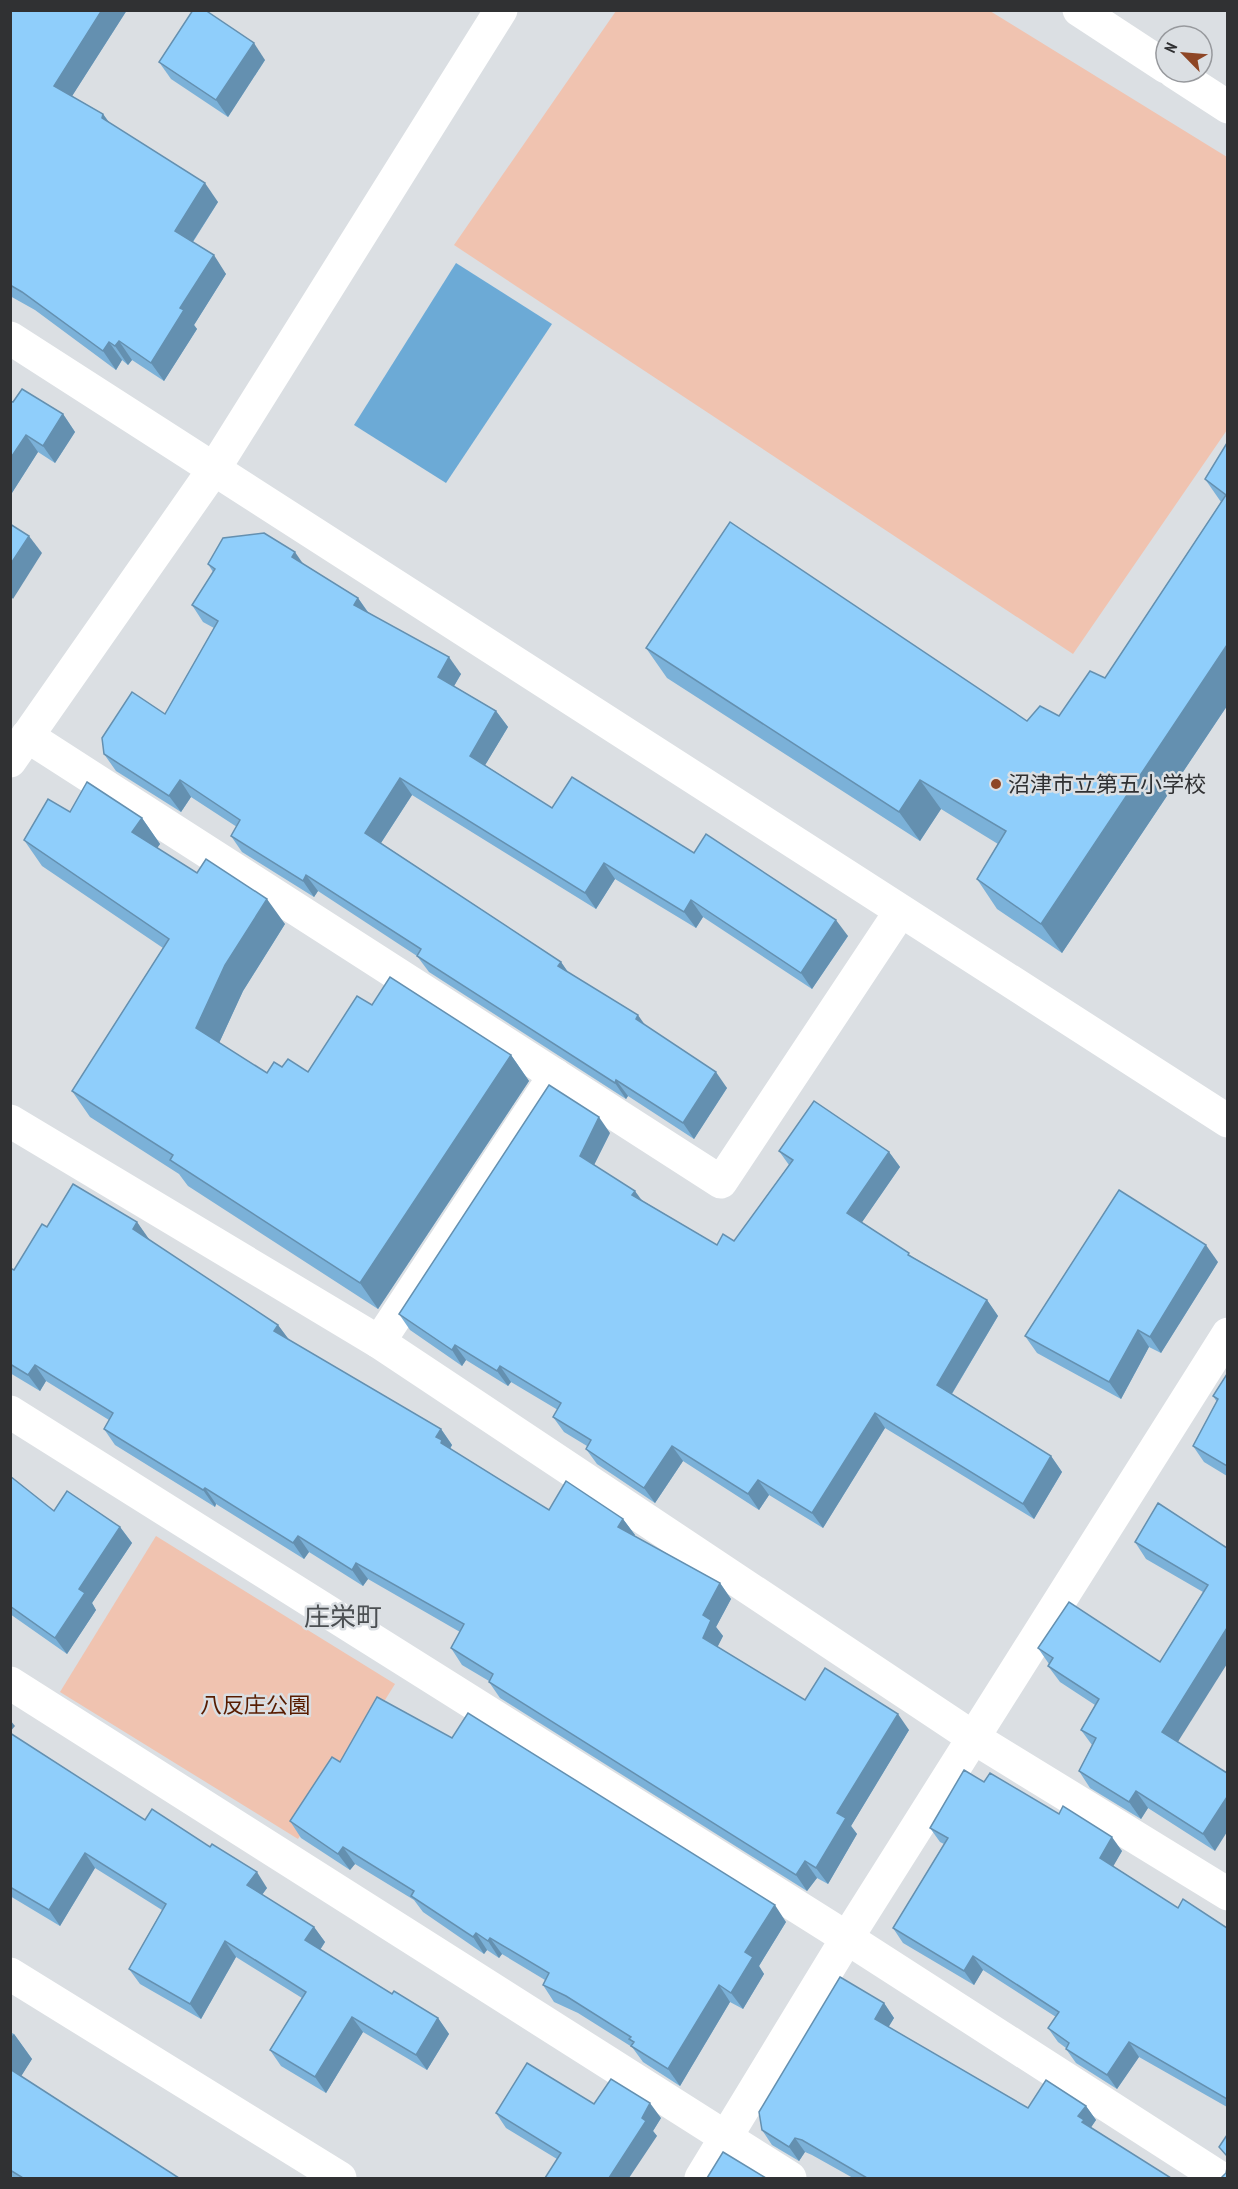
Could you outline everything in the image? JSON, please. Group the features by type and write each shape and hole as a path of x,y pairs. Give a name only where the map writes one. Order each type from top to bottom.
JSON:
{"street":[{"path":"501,10 214,469 19,748 555,1075 721,1182 900,912"},
{"path":"1079,10 1154,59"},
{"path":"1192,84 1227,107"},
{"path":"10,338 1227,1121"},
{"path":"379,1342 555,1075"},
{"path":"10,1121 379,1342 974,1738 1227,1894"},
{"path":"701,2178 847,1938 1227,1334"},
{"path":"10,1412 847,1938 1220,2178"},
{"path":"10,1683 790,2178"},
{"path":"10,1974 336,2178"}],"green space":[{"path":"616,11 990,11 1227,157 1227,430 1073,654 454,245"},
{"name":"八反庄公園","path":"156,1536 395,1684 298,1839 60,1692"}],"water":[{"path":"456,263 552,324 446,483 354,425"}],"building":[{"path":"10,10 102,10 54,86 103,114 102,118 205,183 175,231 214,255 180,308 184,310 151,363 119,341 115,346 109,342 103,351 10,285"},
{"path":"193,10 205,10 254,43 216,100 159,62"},
{"path":"22,389 63,414 43,446 26,435 10,459 10,401 13,402"},
{"path":"1227,443 1227,645 1041,924 977,879 1006,831 920,780 899,812 646,648 730,522 1027,721 1040,706 1059,716 1090,671 1105,678 1226,495 1205,479"},
{"path":"10,524 29,536 10,565"},
{"path":"264,533 295,552 292,557 358,598 354,605 449,657 438,677 496,711 470,756 552,808 572,777 694,853 706,834 836,920 801,973 691,900 684,912 604,863 585,893 400,778 365,833 561,962 558,966 638,1015 636,1019 716,1072 683,1123 616,1080 615,1083 417,956 421,949 306,875 303,881 231,836 240,820 180,780 169,796 104,754 102,738 132,692 165,714 218,621 192,605 215,569 208,564 223,538"},
{"path":"87,782 142,818 132,832 197,873 206,859 267,899 225,965 196,1028 267,1073 274,1062 282,1067 288,1059 308,1072 357,996 372,1005 390,977 511,1055 360,1283 170,1160 173,1155 72,1091 169,939 24,840 48,799 70,812"},
{"path":"549,1085 599,1117 580,1156 635,1191 632,1195 717,1245 723,1234 734,1241 793,1160 779,1151 814,1101 889,1152 847,1213 909,1253 908,1255 987,1300 937,1385 1051,1456 1023,1504 875,1413 812,1513 758,1480 748,1494 672,1446 644,1488 586,1449 591,1440 553,1417 561,1403 500,1366 497,1371 455,1345 452,1350 399,1314"},
{"path":"73,1184 137,1222 133,1229 278,1325 274,1331 441,1429 436,1437 442,1440 441,1443 549,1510 566,1481 623,1519 618,1527 720,1583 703,1615 711,1620 703,1638 805,1700 825,1668 898,1714 837,1813 846,1818 816,1868 805,1861 796,1875 489,1682 493,1674 451,1648 464,1624 356,1563 352,1570 298,1536 293,1543 104,1429 113,1413 35,1365 28,1375 10,1364 10,1268 14,1270 42,1224 47,1227"},
{"path":"1119,1190 1206,1245 1150,1337 1138,1330 1109,1382 1025,1336"},
{"path":"1227,1374 1227,1466 1193,1446 1218,1399 1213,1396"},
{"path":"10,1476 54,1511 67,1491 120,1527 79,1589 85,1593 55,1638 10,1606"},
{"path":"1158,1503 1227,1548 1227,1628 1162,1732 1227,1773 1227,1797 1203,1834 1136,1791 1129,1802 1079,1771 1096,1738 1081,1730 1099,1699 1048,1666 1053,1658 1038,1648 1069,1602 1160,1662 1208,1585 1135,1542"},
{"path":"377,1697 452,1738 468,1713 775,1905 745,1952 753,1957 731,1993 719,1985 668,2069 631,2046 634,2042 629,2039 631,2037 566,1996 543,1985 549,1973 490,1938 488,1941 476,1933 473,1937 411,1896 414,1891 343,1847 338,1854 290,1821 332,1757 340,1762"},
{"path":"10,1733 145,1820 152,1809 210,1847 212,1844 257,1872 247,1885 314,1927 305,1940 392,1994 394,1991 438,2018 416,2055 352,2017 315,2077 270,2050 306,1992 225,1941 190,2004 129,1969 166,1904 85,1853 49,1910 10,1887"},
{"path":"964,1770 984,1782 990,1773 1059,1814 1063,1806 1112,1837 1100,1858 1178,1908 1183,1899 1227,1928 1227,2099 1129,2042 1107,2075 1066,2049 1069,2043 1048,2028 1059,2012 973,1956 964,1971 893,1928 948,1838 930,1828"},
{"path":"840,1977 884,2003 875,2019 1028,2108 1046,2080 1086,2106 1078,2116 1084,2120 1082,2122 1171,2178 867,2178 802,2140 795,2138 789,2147 762,2130 759,2112"},
{"path":"527,2063 594,2104 611,2079 650,2103 642,2118 646,2121 609,2178 545,2178 561,2153 496,2113"},
{"path":"10,2069 179,2178 23,2178 10,2170"},
{"path":"1227,2135 1227,2156 1219,2147"},
{"path":"723,2152 766,2178 707,2178"}],"place":[{"name":"沼津市立第五小学校","path":"996,784"}],"district":[{"name":"庄栄町","path":"343,1616"}]}
